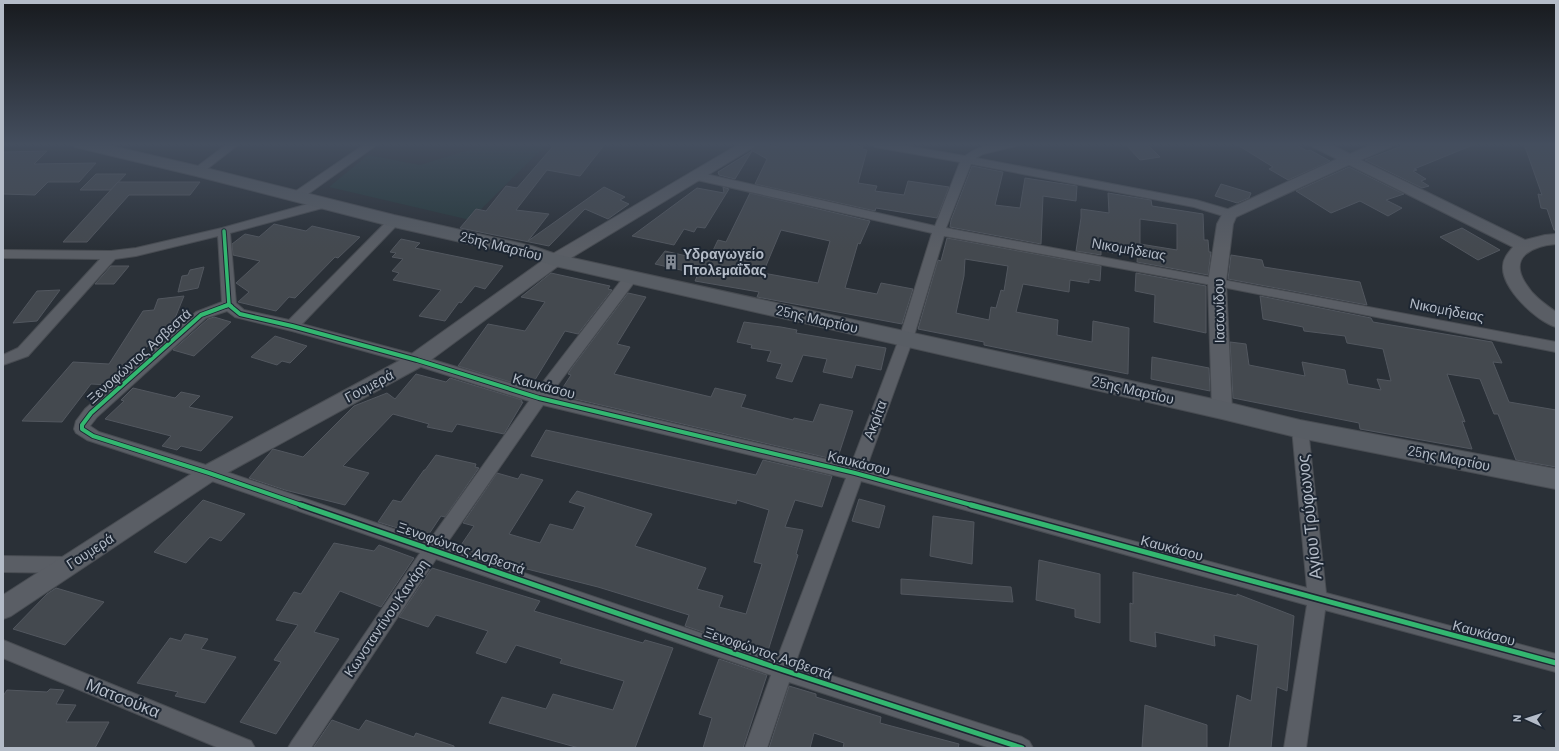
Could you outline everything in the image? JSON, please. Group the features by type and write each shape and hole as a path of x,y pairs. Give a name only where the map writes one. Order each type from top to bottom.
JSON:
{"main road":[{"name":"25ης Μαρτίου","path":"230,179 394,221 532,252 555,260 1222,410 1300,429 1556,479"}],"street":[{"path":"297,196 321,179"},
{"name":"Γουμερά","path":"3,608 209,473 418,360 555,260 692,179"},
{"name":"Νικομήδειας","path":"711,179 939,230 1556,348"},
{"name":"Ακρίτα","path":"756,748 783,670 906,339 939,230 959,179"},
{"path":"1066,179 1196,204 1230,214 1306,179"},
{"path":"1387,179 1523,246"},
{"path":"3,254 111,255 136,252 224,231 326,203"},
{"name":"Ιασωνίδου","path":"1222,410 1217,282 1225,224 1230,214"},
{"path":"292,326 394,221"},
{"path":"224,231 229,305"},
{"path":"1556,239 1535,242 1523,246 1513,257 1511,269 1518,287 1537,307 1556,321"},
{"path":"3,360 23,352 111,255"},
{"name":"Κωνσταντίνου Κανάρη","path":"299,748 432,550 539,398 631,277"},
{"name":"Καυκάσου","path":"229,305 240,314 292,326 418,360 539,398 856,473 1317,600 1556,663"},
{"name":"Ξενοφώντος Ασβεστά","path":"229,305 201,315 91,413 82,425 82,429 93,436 209,473 783,670 1022,748"},
{"name":"Αγίου Τρύφωνος","path":"1295,748 1317,600 1300,429"},
{"path":"3,564 69,565"},
{"name":"Ματσούκα","path":"3,649 244,748"}],"shaded area":[{"path":"339,179 511,179 470,220 329,187"}],"building":[{"path":"3,179 82,179 79,182 48,182 35,195 3,194"},
{"path":"91,179 121,179 111,190 80,190"},
{"path":"525,179 540,179 516,210 549,214 528,241 604,187 625,197 620,200 629,204 608,219 585,209 549,246 460,228 476,209 486,211 506,186 517,188"},
{"path":"757,179 859,179 858,183 877,186 875,191 904,195 908,181 949,187 937,218 876,208 875,211 755,184"},
{"path":"967,179 1001,179 995,205 1020,208 1025,179 1077,186 1076,201 1043,196 1041,244 950,227 951,220"},
{"path":"1322,179 1374,179 1404,194 1386,200 1402,208 1388,216 1360,201 1331,213 1296,191"},
{"path":"1404,179 1426,179 1421,181 1429,186 1422,188"},
{"path":"1536,179 1556,179 1556,230 1554,230 1547,209 1541,208 1538,194 1542,195"},
{"path":"118,182 200,182 190,195 129,195 87,242 63,242"},
{"path":"1221,184 1251,193 1249,198 1237,203 1215,196"},
{"path":"723,187 729,189 705,228 697,227 694,232 684,229 674,245 632,236 697,188 724,193"},
{"path":"750,193 870,221 860,244 858,243 845,288 877,294 881,283 913,289 902,324 757,297 759,292 695,281 698,274 655,264 665,251 708,261 718,240 726,242","holes":["781,230 830,241 818,283 763,273"]},
{"path":"1108,193 1151,200 1152,206 1203,214 1204,240 1208,240 1209,252 1211,252 1208,275 1137,262 1138,248 1114,244 1113,253 1101,250 1101,255 1076,251 1081,209 1109,213","holes":["1140,219 1177,224 1177,250 1140,244"]},
{"path":"274,224 306,231 312,226 360,237 338,258 335,257 295,298 289,297 276,311 238,302 249,292 236,283 260,261 233,255 232,244 245,234 259,237"},
{"path":"1462,228 1500,250 1478,260 1440,237"},
{"path":"947,238 1101,266 1100,281 1089,279 1089,283 1070,280 1069,292 1023,284 1016,312 1058,320 1057,335 1092,342 1093,321 1129,328 1128,374 984,345 984,342 918,329 938,260 941,261","holes":["965,259 1008,266 1004,291 1001,290 996,308 991,307 989,320 956,313 964,276"]},
{"path":"401,239 420,243 415,248 503,266 485,289 475,286 461,303 459,302 445,321 419,316 441,290 393,280 399,273 392,271 403,259 392,257 396,253 390,252"},
{"path":"1231,255 1262,260 1264,267 1360,282 1367,305 1228,279"},
{"path":"111,266 129,266 114,284 95,284"},
{"path":"204,267 198,288 178,292 182,276 188,275 190,270"},
{"path":"551,273 610,286 608,289 612,290 578,334 565,331 530,388 458,366 488,324 525,331 545,302 521,297"},
{"path":"1136,273 1206,286 1206,333 1154,322 1155,295 1135,291"},
{"path":"60,290 37,321 13,323 37,291"},
{"path":"628,293 646,297 617,344 630,347 614,374 711,397 715,388 746,395 741,407 793,420 794,418 813,422 820,404 853,411 837,460 558,395 571,375 568,374 571,369"},
{"path":"184,296 169,333 155,346 149,344 110,385 91,384 62,422 22,421 73,362 109,364 143,311 154,310 158,299"},
{"path":"1260,296 1371,318 1373,322 1492,342 1502,363 1493,362 1509,402 1556,410 1556,467 1516,460 1498,414 1494,414 1480,379 1447,374 1465,422 1462,421 1472,449 1360,429 1359,423 1233,398 1230,342 1246,344 1249,365 1305,376 1302,362 1345,370 1348,384 1381,390 1377,379 1391,381 1383,349 1347,343 1345,336 1304,331 1303,327 1263,319"},
{"path":"214,317 231,322 194,356 173,350 208,319"},
{"path":"744,322 781,327 797,330 796,333 886,348 881,370 856,365 852,378 823,372 827,359 803,355 792,382 776,378 782,364 767,361 771,351 751,348 752,345 737,342"},
{"path":"275,336 307,346 290,363 282,361 277,365 251,357"},
{"path":"1152,357 1209,368 1210,391 1151,379"},
{"path":"416,374 446,382 450,378 522,400 521,402 523,402 504,434 457,424 452,432 427,427 429,424 393,414 343,466 369,473 345,505 285,490 249,478 273,449 303,457 354,406 387,393 395,399"},
{"path":"133,388 175,398 181,392 200,396 189,407 233,417 201,451 181,446 177,450 162,446 171,436 105,419 124,401 121,400"},
{"path":"546,430 756,475 763,460 832,476 822,507 795,500 785,527 803,530 796,554 798,555 767,654 685,626 689,615 598,587 523,568 459,548 474,526 463,523 497,473 518,479 521,474 543,480 509,534 540,543 550,524 573,530 585,507 569,502 577,491 652,514 635,546 706,568 697,589 723,596 719,607 746,614 762,564 754,562 769,510 737,500 736,504 531,456"},
{"path":"436,455 476,464 475,467 479,468 445,517 441,516 427,537 378,522 393,500 401,502"},
{"path":"859,499 885,506 879,528 852,521"},
{"path":"203,500 245,514 221,541 210,537 186,563 154,552"},
{"path":"933,516 974,522 972,564 930,556"},
{"path":"334,543 374,551 379,545 414,558 381,607 340,591 314,632 339,639 276,734 240,722 281,662 274,660 298,625 276,620 294,592 301,594"},
{"path":"1039,560 1100,574 1100,623 1075,617 1075,609 1036,600"},
{"path":"432,568 540,601 534,611 643,643 645,640 673,648 635,748 579,748 489,723 502,697 546,709 553,694 613,710 624,681 560,663 562,659 516,645 506,663 476,653 488,631 436,615 428,627 399,617"},
{"path":"1133,572 1237,596 1237,594 1294,616 1287,691 1277,687 1271,748 1229,748 1237,695 1251,701 1258,645 1214,635 1215,646 1155,632 1156,647 1130,641 1130,603 1133,604"},
{"path":"901,579 1011,587 1013,602 901,594"},
{"path":"56,588 104,602 65,645 13,629 47,594"},
{"path":"185,634 208,639 201,649 236,657 205,703 175,696 178,692 137,683 170,638 181,641"},
{"path":"719,659 767,675 743,748 703,748 712,718 699,714"},
{"path":"789,686 816,694 816,697 881,717 880,723 959,744 958,748 843,748 844,743 814,733 810,748 769,748"},
{"path":"50,689 64,690 56,704 76,705 66,722 109,722 95,748 3,748 3,696 7,690 47,692"},
{"path":"1145,705 1207,725 1207,748 1142,748"},
{"path":"332,720 359,730 366,720 414,737 416,733 454,746 454,748 313,748"}],"cycle path":[{"path":"224,231 229,305 240,314 292,326 417,360 539,398 855,473 1556,663"},
{"path":"229,305 201,315 91,413 82,425 82,429 93,436 209,473 783,670 1022,748"}],"place":[{"name":"Υδραγωγείο Πτολεμαΐδας","path":"671,262"}]}
